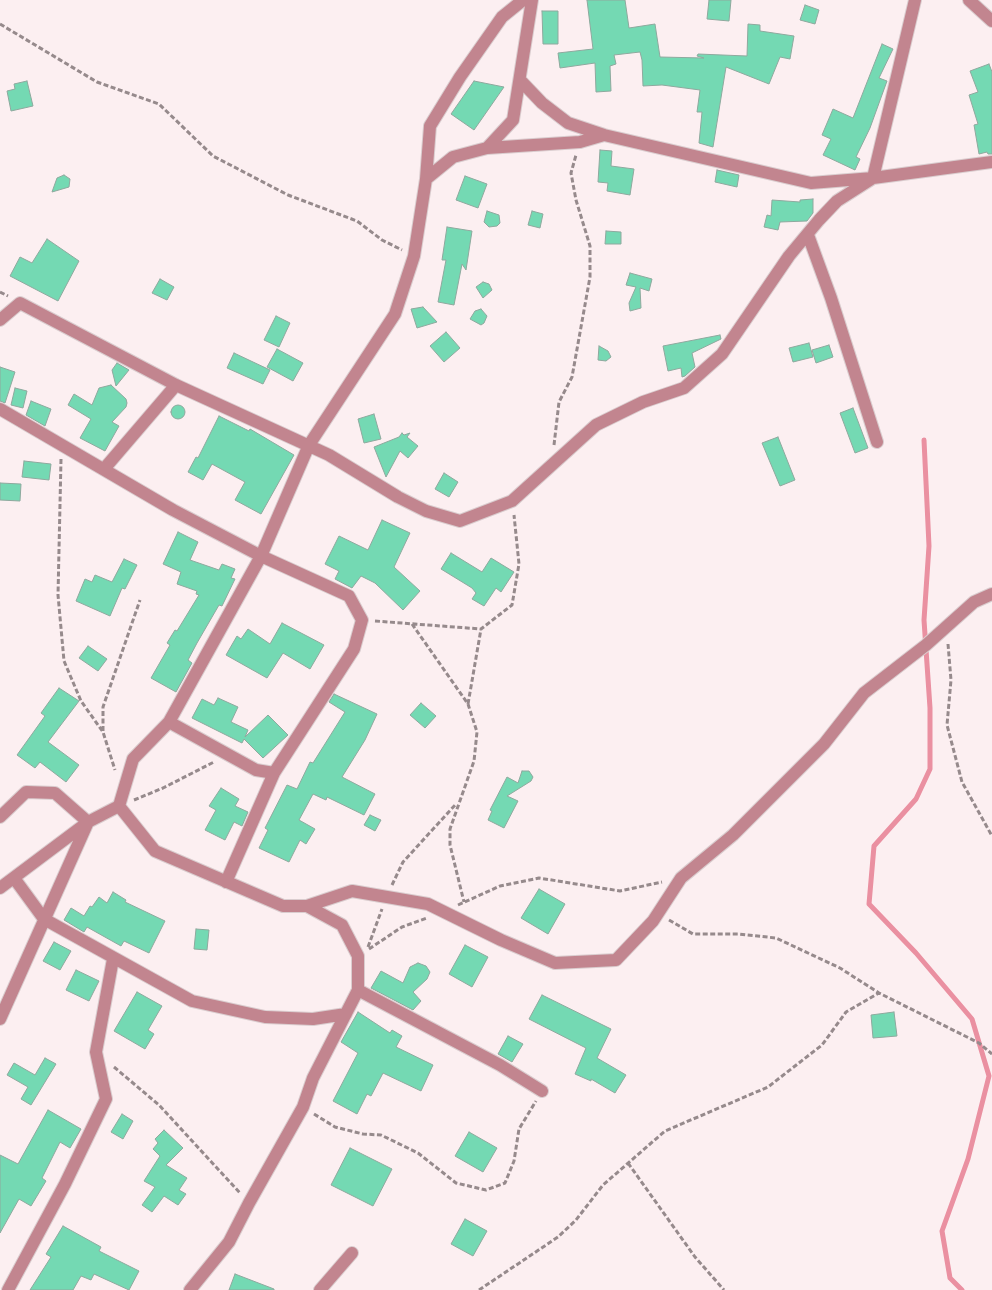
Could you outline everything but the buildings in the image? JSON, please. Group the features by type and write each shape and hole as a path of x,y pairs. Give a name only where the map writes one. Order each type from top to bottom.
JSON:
{"street":[{"path":"0,888 88,822 119,806 133,759 169,722 261,556 298,466 395,314 414,256 426,179 430,126 460,77 502,16 523,0"},
{"path":"487,148 513,120 532,0"},
{"path":"0,320 20,303 176,385 310,445 398,497 426,510 460,521 512,501 596,425 643,402 684,388 722,354 789,256 837,201 873,178 915,0"},
{"path":"969,0 992,22"},
{"path":"520,80 542,103 568,123 604,135 811,183 873,178 992,162"},
{"path":"426,179 453,156 487,148 580,142 604,135"},
{"path":"808,235 832,298 877,442"},
{"path":"104,469 176,385"},
{"path":"0,409 173,510 261,556 349,596 362,620 354,649 274,773 226,882"},
{"path":"119,806 155,851 283,906 307,906 352,891 428,904 501,940 555,963 616,960 658,913 681,878 733,835 817,750 864,693 892,674 946,629 974,602 992,594"},
{"path":"169,722 256,770 274,773"},
{"path":"0,817 26,792 56,793 88,822"},
{"path":"0,1019 88,822"},
{"path":"14,878 44,919 113,959 192,1001 265,1017 313,1019 346,1014"},
{"path":"190,1290 229,1242 303,1107 313,1078 358,990 362,953 342,925 307,906"},
{"path":"8,1290 65,1184 106,1099 96,1052 113,959"},
{"path":"358,990 500,1065 542,1091"},
{"path":"320,1290 352,1253"}],"path":[{"path":"0,24 97,82 159,104 213,156 288,196 357,221 382,240 414,256"},
{"path":"554,463 554,431 558,402 572,376 590,277 590,246 576,200 571,173 580,142"},
{"path":"61,444 58,595 64,662 81,702 103,732 123,793"},
{"path":"362,620 481,629 512,605 519,564 512,501"},
{"path":"103,732 103,707 140,600"},
{"path":"412,624 468,704 477,732 474,760 450,830 450,845 464,902"},
{"path":"468,704 481,629"},
{"path":"946,629 951,680 947,725 962,782 992,836"},
{"path":"119,806 163,788 228,754"},
{"path":"362,953 403,862 458,803"},
{"path":"362,953 402,927 443,912 500,886 539,878 620,891 681,878"},
{"path":"658,913 693,934 738,934 776,938 840,968 879,993 979,1043 992,1054"},
{"path":"479,1290 558,1237 576,1220 603,1185 665,1131 768,1087 822,1045 846,1012 879,993"},
{"path":"96,1052 159,1104 249,1203"},
{"path":"303,1107 335,1127 363,1134 381,1135 418,1153 456,1183 486,1190 505,1183 514,1162 519,1129 542,1091"},
{"path":"628,1163 695,1257 724,1290"}],"waterway":[{"path":"924,440 929,546 924,620 930,708 930,769 916,799 874,846 869,904 916,953 972,1019 989,1076 968,1159 942,1231 950,1278 962,1290"}]}
